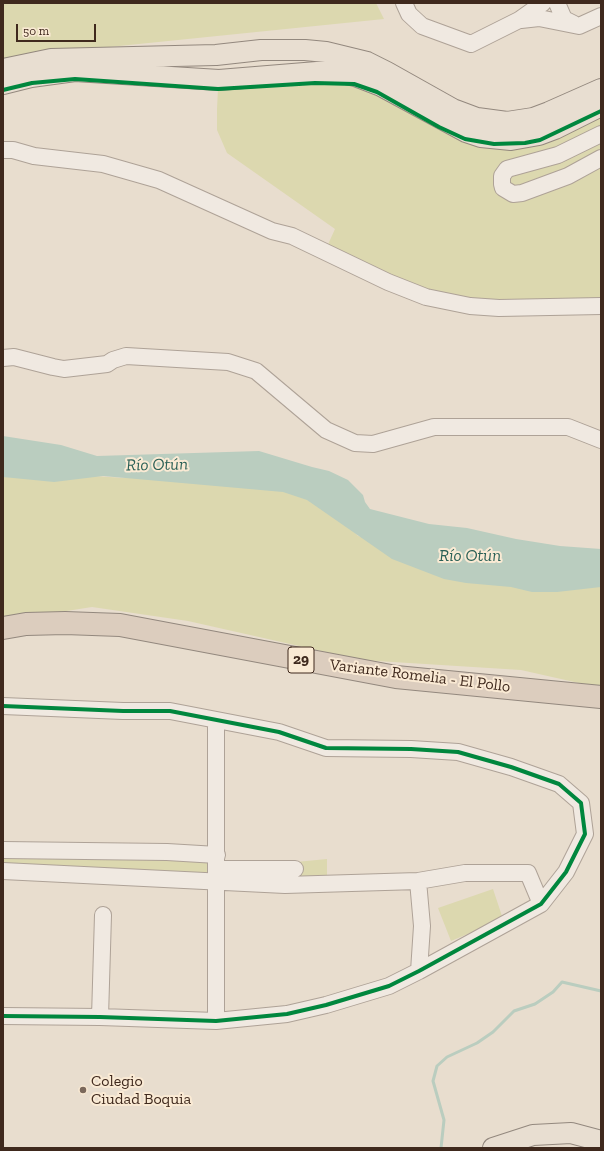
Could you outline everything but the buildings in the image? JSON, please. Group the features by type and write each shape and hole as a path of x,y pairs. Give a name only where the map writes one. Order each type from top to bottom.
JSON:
{"highway":[{"name":"Variante Romelia - El Pollo","path":"3,628 26,624 65,623 120,625 396,677 601,697"}],"main road":[{"path":"261,50 270,57 272,62 271,71 264,77"},
{"path":"3,69 51,59 216,54 261,50 305,50 345,55 387,72 452,109 477,118 507,122 533,118 601,89"},
{"path":"216,54 209,62 209,67 212,75 219,80"},
{"path":"3,84 31,77 76,72 219,80 317,72 337,72 355,76 381,86 466,132 494,139 511,140 539,135 555,129 601,106"},
{"path":"492,1148 533,1135 571,1133 601,1141"}],"street":[{"path":"404,3 409,14 422,26 471,44 519,20 543,3"},
{"path":"557,3 564,19 579,26"},
{"path":"519,20 539,18 579,26 601,16"},
{"path":"601,134 558,155 507,169 502,176 503,188 513,194 522,193 568,176 601,158"},
{"path":"3,150 13,150 34,156 103,164 160,180 272,231 292,236 388,282 439,300 470,306 499,308 601,306"},
{"path":"3,358 14,357 53,367 64,368 107,364 112,360 126,356 228,362 256,371 326,430 355,443 373,444 434,427 568,427 601,440"},
{"path":"3,706 123,711 170,710 279,732 326,748 411,749 458,752 511,767 559,784 581,803 585,834 566,872 541,904 389,986 326,1005 287,1014 216,1021 100,1017 3,1016"},
{"path":"216,720 216,1021"},
{"path":"3,850 167,852 217,869 285,886 418,882 465,873 528,873 541,904"},
{"path":"3,871 295,869"},
{"path":"418,882 422,926 419,971"},
{"path":"100,1017 103,915"}],"shaded area":[{"path":"3,3 376,3 384,19 70,51 3,65"},
{"path":"335,82 354,84 377,92 439,127 601,111 601,306 470,306 325,251 335,229 227,153 217,130 218,89"},
{"path":"49,473 124,478 193,474 319,495 358,536 601,572 601,688 521,670 361,660 188,621 92,607 3,621 3,475"},
{"path":"3,850 167,852 217,864 275,864 327,859 327,884 3,871"},
{"path":"493,889 503,919 451,941 438,908"}],"water":[{"name":"Río Otún","path":"3,436 61,445 97,456 259,451 329,471 348,480 363,495 365,502 370,509 429,524 467,528 516,539 560,546 601,549 601,587 557,592 532,592 511,587 466,583 444,579 392,559 307,500 283,492 103,476 54,482 3,477"}],"waterway":[{"path":"441,1148 444,1120 433,1081 437,1066 447,1057 477,1043 493,1032 514,1011 535,1004 553,992 562,982 601,991"}],"cycle path":[{"path":"3,90 32,83 75,79 218,89 315,83 354,84 377,92 439,127 465,139 494,144 525,143 540,140 601,111"},
{"path":"3,706 123,711 170,711 279,732 326,748 411,749 458,752 511,767 559,784 581,803 585,834 566,872 541,904 389,986 326,1005 287,1014 216,1021 100,1017 3,1016"}],"place":[{"name":"Colegio Ciudad Boquia","path":"83,1090"}]}
